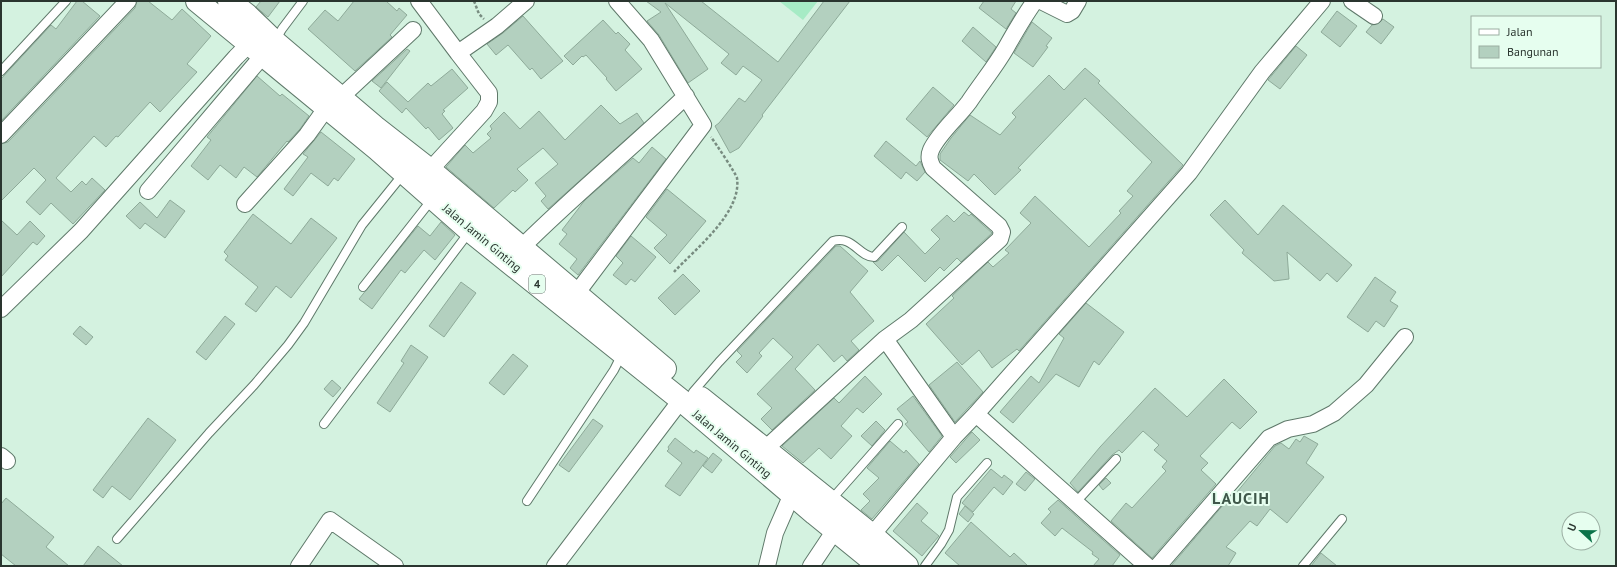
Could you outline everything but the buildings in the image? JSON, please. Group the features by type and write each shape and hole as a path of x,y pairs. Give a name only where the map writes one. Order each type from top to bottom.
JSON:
{"highway":[{"name":"Jalan Jamin Ginting","path":"197,1 263,47 334,102 375,127 430,170 576,294 792,494 835,530 872,564"},
{"name":"Jalan Jamin Ginting","path":"229,1 246,14 263,47"},
{"name":"Jalan Jamin Ginting","path":"334,102 404,172 470,231 622,354 765,449 872,535 907,566"}],"street":[{"path":"1,135 128,1"},
{"path":"419,1 489,93 489,102 484,111 430,170"},
{"path":"458,53 497,26 526,1"},
{"path":"576,294 703,125 651,40 617,1"},
{"path":"765,449 885,340 911,320 1000,239 1002,232 999,226 933,168 930,152 937,141 961,114 1035,1"},
{"path":"1041,1 1066,14 1072,11 1078,1"},
{"path":"872,535 954,437 1189,173 1262,72 1322,1"},
{"path":"1352,1 1374,16"},
{"path":"245,204 307,135 334,102 413,30"},
{"path":"148,191 263,47"},
{"path":"1,309 81,231 236,57 263,47"},
{"path":"521,248 556,213 637,143 686,96"},
{"path":"1158,566 1269,438 1288,429 1313,424 1334,413 1366,386 1405,336"},
{"path":"885,340 954,437"},
{"path":"555,566 687,396"},
{"path":"976,414 1147,566"},
{"path":"767,566 775,533 792,494"},
{"path":"299,566 330,520 378,561 395,566"},
{"path":"811,566 835,530"}],"lane":[{"path":"1,71 66,1"},
{"path":"263,47 282,29 303,1"},
{"path":"117,539 288,345 304,323 362,225 404,172"},
{"path":"363,287 434,198"},
{"path":"687,396 832,241 840,239 846,241 874,257 902,227"},
{"path":"324,424 470,231"},
{"path":"527,501 614,370 622,354"},
{"path":"830,501 898,424"},
{"path":"1075,503 1116,459"},
{"path":"925,566 949,530 957,497 987,463"},
{"path":"1303,566 1342,519"}],"path":[{"path":"474,1 479,14 485,21 497,26"},
{"path":"674,272 724,218 735,199 737,177 703,125"}],"green space":[{"path":"779,1 818,1 803,20"}],"district":[{"name":"LAUCIH","path":"1241,498"}]}
